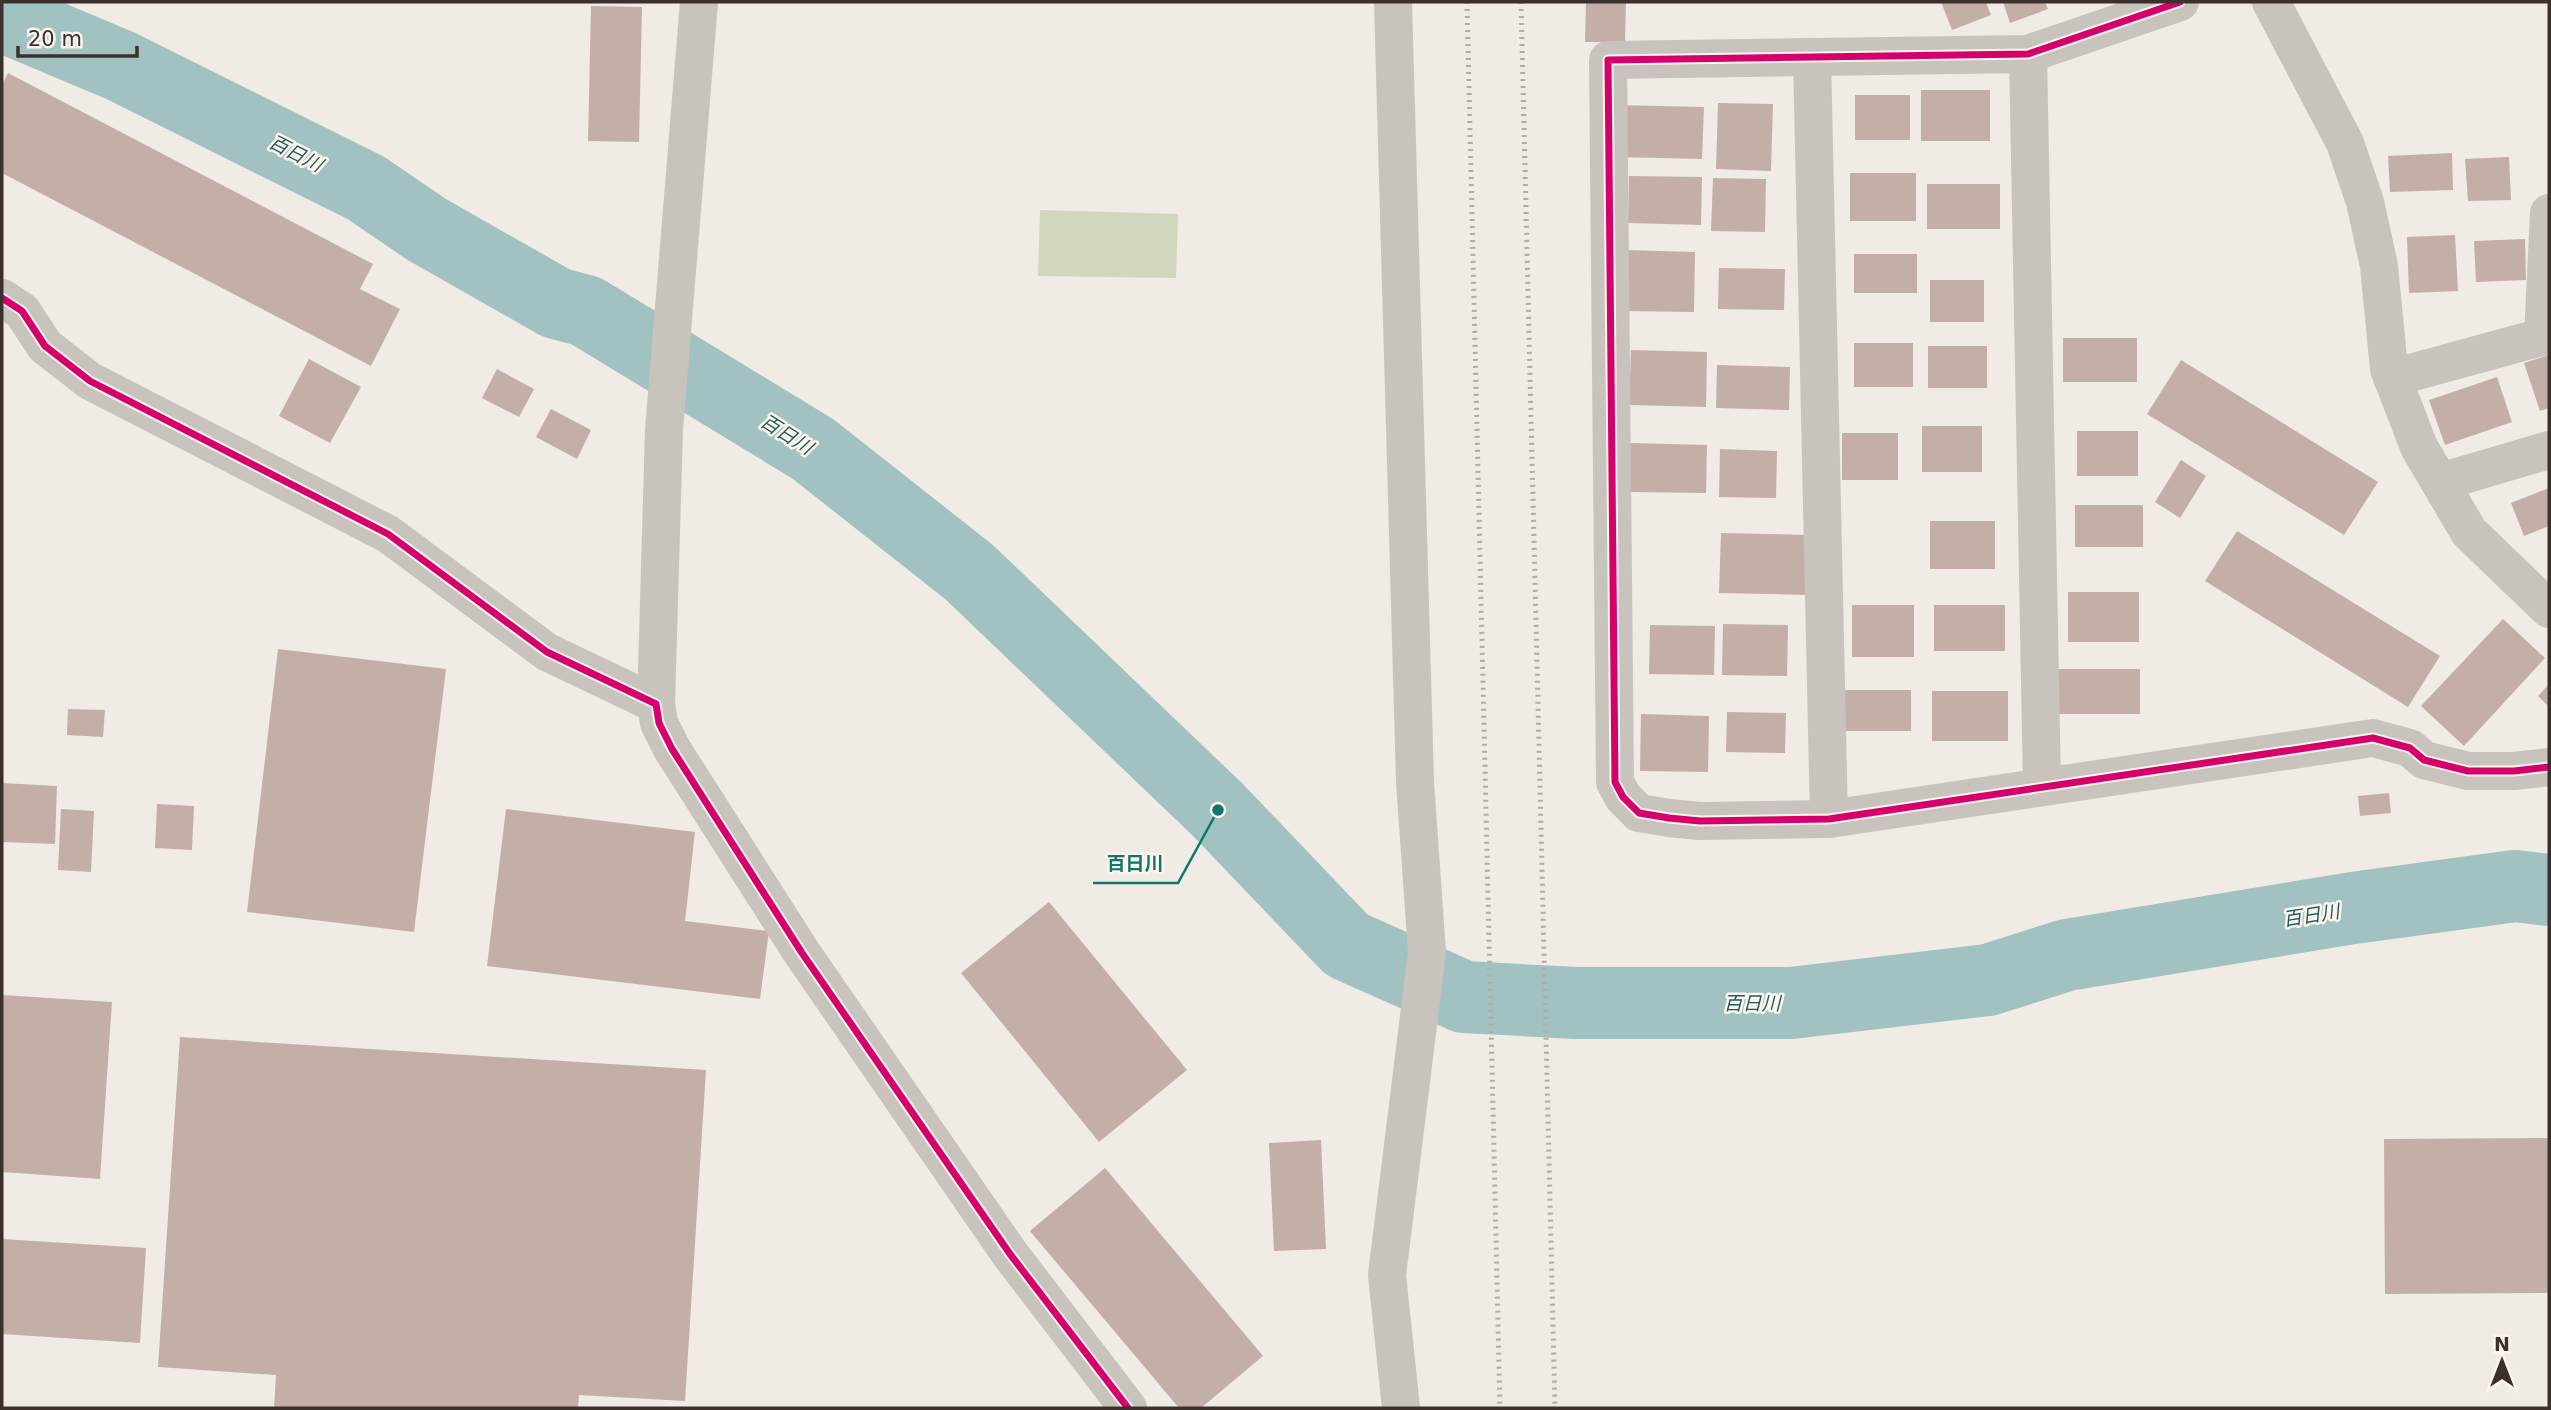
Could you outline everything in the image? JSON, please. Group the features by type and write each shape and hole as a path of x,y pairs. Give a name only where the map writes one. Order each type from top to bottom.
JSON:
{"street":[{"path":"699,2 664,430 656,704 659,723 672,748 802,953 1010,1254 1128,1408"},
{"path":"1392,2 1415,768 1427,952 1387,1275 1401,1408"},
{"path":"2180,2 2028,54 1608,60 1615,782 1623,797 1639,813 1700,821 1829,818 2373,738 2410,748 2424,760 2468,771 2514,771 2549,767"},
{"path":"2271,2 2345,144 2365,202 2379,266 2389,369 2419,447 2469,532 2549,609"},
{"path":"2028,54 2042,785"},
{"path":"1812,57 1829,818"},
{"path":"2392,378 2546,336 2549,213"},
{"path":"2,298 22,311 45,346 90,381 388,534 547,652 656,704"},
{"path":"2440,482 2549,450"}],"green space":[{"path":"1040,210 1178,214 1176,278 1038,276"}],"building":[{"path":"1586,2 1626,2 1625,42 1585,42"},
{"path":"1941,2 1986,2 1991,15 1952,30"},
{"path":"2003,2 2045,2 2048,9 2010,23"},
{"path":"591,6 642,7 639,142 588,141"},
{"path":"8,73 373,264 360,289 400,309 371,366 2,173 2,85"},
{"path":"1921,90 1990,90 1990,141 1921,141"},
{"path":"1855,95 1910,95 1910,140 1855,140"},
{"path":"1718,103 1773,104 1771,171 1716,169"},
{"path":"1615,105 1704,107 1702,159 1614,157"},
{"path":"2452,153 2453,190 2390,192 2388,156"},
{"path":"2509,157 2511,200 2468,201 2465,159"},
{"path":"1850,173 1916,173 1916,221 1850,221"},
{"path":"1629,176 1702,177 1701,225 1628,223"},
{"path":"1713,178 1766,179 1765,232 1711,231"},
{"path":"1927,184 2000,184 2000,229 1927,229"},
{"path":"2455,235 2458,291 2409,293 2407,237"},
{"path":"2525,239 2526,280 2476,282 2474,241"},
{"path":"1625,250 1695,252 1694,312 1624,311"},
{"path":"1854,254 1917,254 1917,293 1854,293"},
{"path":"1719,268 1785,269 1784,310 1718,309"},
{"path":"1930,280 1984,280 1984,322 1930,322"},
{"path":"2063,338 2137,338 2137,382 2063,382"},
{"path":"1854,343 1913,343 1913,387 1854,387"},
{"path":"1928,346 1987,346 1987,388 1928,388"},
{"path":"1631,350 1707,352 1706,407 1629,405"},
{"path":"2549,355 2549,408 2540,411 2524,363"},
{"path":"309,359 361,387 330,443 279,416"},
{"path":"2181,360 2378,482 2344,535 2147,414"},
{"path":"1717,365 1790,367 1789,410 1716,408"},
{"path":"497,369 534,389 519,417 482,398"},
{"path":"2497,377 2512,422 2445,445 2429,400"},
{"path":"551,409 591,430 577,459 536,437"},
{"path":"1922,426 1982,426 1982,472 1922,472"},
{"path":"2077,431 2138,431 2138,476 2077,476"},
{"path":"1842,433 1898,433 1898,480 1842,480"},
{"path":"1630,443 1707,445 1706,493 1629,492"},
{"path":"1720,449 1777,451 1776,498 1719,497"},
{"path":"2181,460 2206,476 2180,518 2155,502"},
{"path":"2549,488 2549,526 2524,536 2511,503"},
{"path":"2075,505 2143,505 2143,547 2075,547"},
{"path":"1930,521 1995,521 1995,569 1930,569"},
{"path":"2237,531 2440,656 2408,707 2205,581"},
{"path":"1721,533 1809,535 1808,595 1719,593"},
{"path":"2068,592 2139,592 2139,642 2068,642"},
{"path":"1852,605 1914,605 1914,657 1852,657"},
{"path":"1934,605 2005,605 2005,651 1934,651"},
{"path":"2503,619 2545,658 2464,746 2421,706"},
{"path":"1723,624 1788,625 1787,676 1722,675"},
{"path":"1650,625 1715,626 1714,675 1649,674"},
{"path":"278,649 446,669 414,932 247,912"},
{"path":"2055,669 2140,669 2140,714 2055,714"},
{"path":"2549,684 2549,707 2538,696"},
{"path":"1844,690 1911,690 1911,731 1844,731"},
{"path":"1932,691 2008,691 2008,741 1932,741"},
{"path":"68,709 105,710 103,737 67,735"},
{"path":"1727,712 1786,713 1785,753 1726,752"},
{"path":"1641,714 1709,716 1708,772 1640,771"},
{"path":"2,783 57,786 55,844 2,842"},
{"path":"2389,793 2391,813 2360,816 2358,796"},
{"path":"157,804 194,806 192,850 155,848"},
{"path":"61,809 94,811 91,872 58,870"},
{"path":"506,809 695,832 685,921 769,931 760,999 487,966"},
{"path":"1049,902 1187,1070 1099,1142 961,973"},
{"path":"2,995 112,1002 100,1179 2,1172"},
{"path":"180,1037 706,1070 685,1401 579,1395 578,1408 274,1408 276,1375 158,1367"},
{"path":"2549,1138 2549,1293 2385,1294 2384,1139"},
{"path":"1321,1140 1326,1249 1274,1251 1269,1143"},
{"path":"1105,1168 1263,1356 1201,1408 1179,1408 1030,1231"},
{"path":"2,1239 146,1248 140,1343 2,1334"}],"waterway":[{"name":"百日川","path":"2,16 121,66 366,188 426,229 556,303 586,311 813,449 969,572 1218,810 1347,945 1464,997 1576,1003 1791,1003 1988,980 2067,955 2353,908 2515,886 2549,890"}],"railway":[{"path":"1467,2 1500,1408"},
{"path":"1521,2 1555,1408"}],"cycle path":[{"path":"2180,2 2028,54 1608,60 1615,782 1623,797 1639,813 1700,821 1829,819 2373,738 2410,748 2424,760 2468,771 2514,771 2549,767"},
{"path":"2,298 22,311 45,346 90,381 388,534 547,652 656,704 659,723 672,749 802,953 1010,1254 1128,1408"}],"place":[{"name":"百日川","path":"1218,810"}]}
